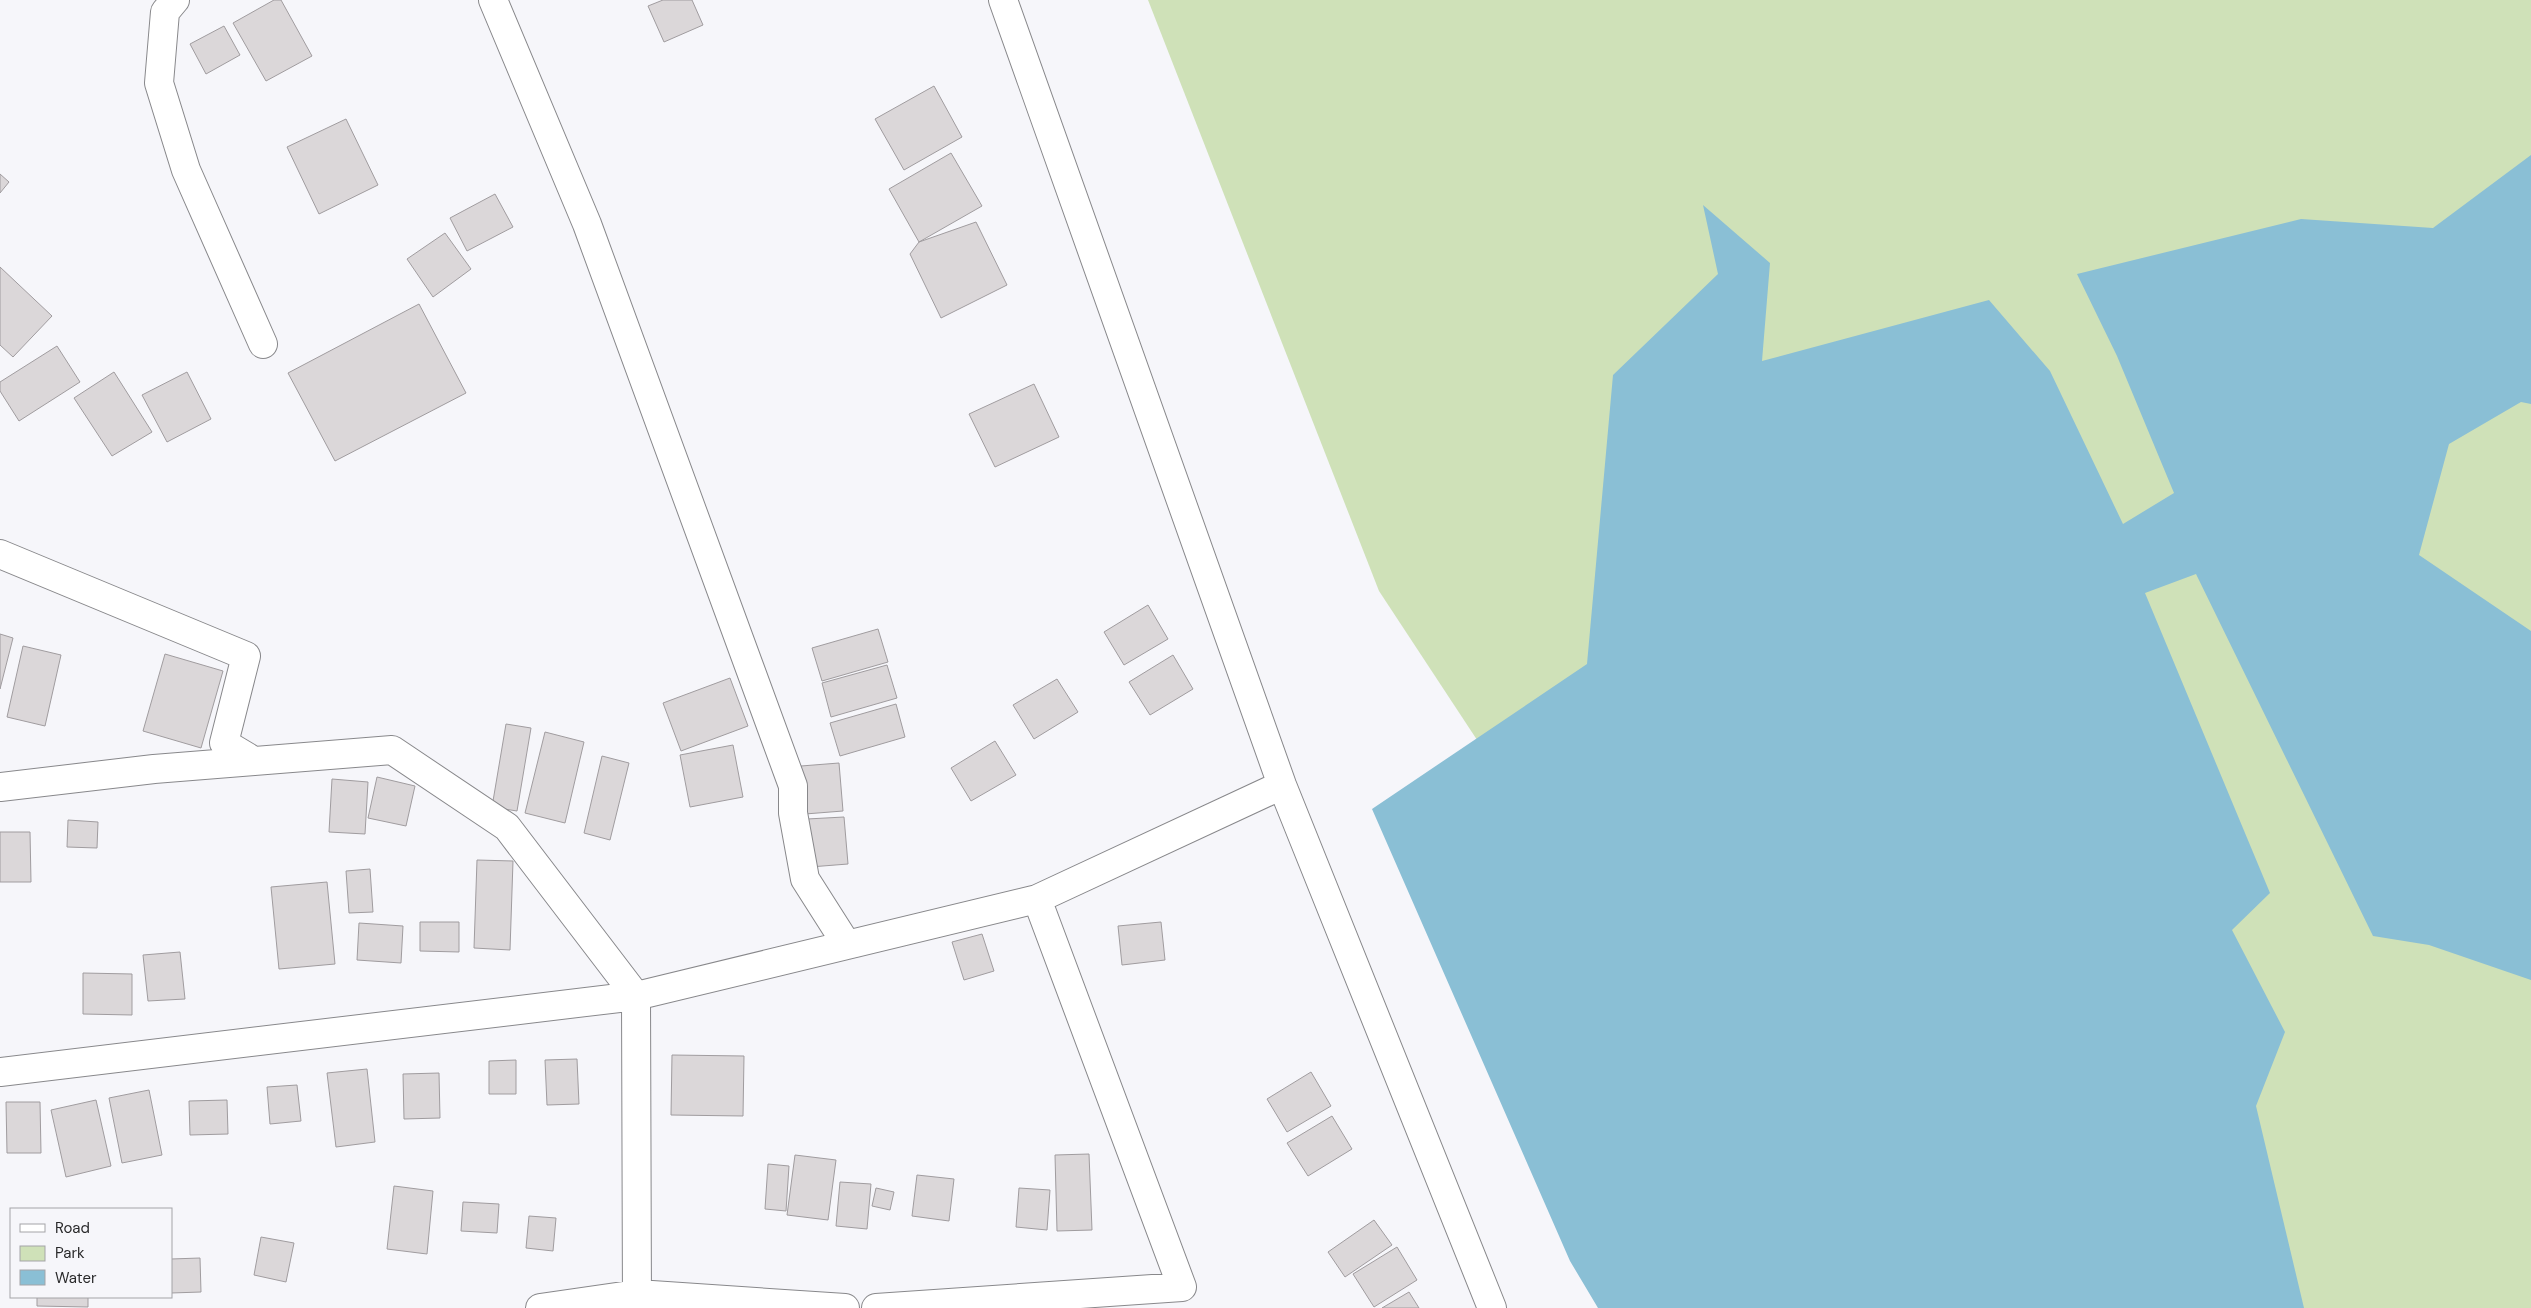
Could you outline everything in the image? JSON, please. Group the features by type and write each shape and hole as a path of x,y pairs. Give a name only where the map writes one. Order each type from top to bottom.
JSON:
{"street":[{"path":"175,0 165,12 159,83 186,170 263,344"},
{"path":"492,0 587,224 793,786 793,814 805,879 847,945"},
{"path":"1003,0 1282,784 1492,1308"},
{"path":"0,554 246,656 224,743 254,761"},
{"path":"0,787 154,769 392,750 507,827 636,996 637,1301"},
{"path":"0,1072 636,996 1037,899 1282,784"},
{"path":"876,1308 1185,1297 1037,899"},
{"path":"540,1308 637,1301 845,1308"}],"green space":[{"path":"1148,0 2531,0 2531,1308 1851,1308 1379,591"}],"water":[{"path":"2531,155 2531,404 2521,402 2449,444 2419,555 2531,631 2531,980 2429,945 2373,936 2196,574 2145,593 2270,893 2232,930 2285,1032 2256,1106 2304,1308 1598,1308 1570,1261 1372,809 1587,664 1613,375 1718,274 1703,205 1770,263 1762,361 1989,300 2050,371 2123,524 2174,493 2117,356 2077,274 2301,219 2433,228"}],"building":[{"path":"274,0 281,0 312,56 266,81 233,23"},
{"path":"663,0 692,0 703,25 664,42 648,6"},
{"path":"224,26 240,55 206,74 190,44"},
{"path":"934,86 962,137 904,170 875,119"},
{"path":"346,119 378,185 319,214 287,147"},
{"path":"951,153 982,206 919,242 889,189"},
{"path":"0,174 9,182 0,193"},
{"path":"495,194 513,227 467,251 450,218"},
{"path":"976,222 1007,285 941,318 910,254 919,242"},
{"path":"445,233 471,269 433,297 407,259"},
{"path":"0,267 52,316 13,357 0,345"},
{"path":"419,304 466,393 335,461 288,373"},
{"path":"57,346 80,382 19,421 0,391 0,382"},
{"path":"114,372 152,432 112,456 74,398"},
{"path":"187,372 211,419 167,442 142,395"},
{"path":"1034,384 1059,437 995,467 969,414"},
{"path":"1148,605 1168,639 1124,665 1104,632"},
{"path":"878,629 888,662 822,681 812,648"},
{"path":"0,634 13,638 0,689"},
{"path":"23,646 61,655 45,726 7,717"},
{"path":"165,654 223,671 201,748 143,731"},
{"path":"1173,655 1193,689 1150,715 1129,682"},
{"path":"887,665 897,698 831,717 822,683"},
{"path":"730,678 748,726 681,751 663,703"},
{"path":"1057,679 1078,712 1034,739 1013,705"},
{"path":"896,704 905,737 840,756 830,723"},
{"path":"506,724 531,728 517,811 492,807"},
{"path":"545,732 584,742 565,823 525,813"},
{"path":"995,741 1016,775 971,801 951,768"},
{"path":"733,745 743,797 690,807 680,755"},
{"path":"602,756 629,763 610,840 584,833"},
{"path":"839,763 843,811 805,814 801,766"},
{"path":"377,777 415,786 406,826 368,818"},
{"path":"332,779 368,782 365,834 329,832"},
{"path":"844,817 848,864 810,867 807,819"},
{"path":"68,820 98,822 97,848 67,847"},
{"path":"0,832 30,832 31,882 0,882"},
{"path":"477,860 513,861 510,950 474,948"},
{"path":"370,869 373,912 349,913 346,871"},
{"path":"327,882 335,964 279,969 271,887"},
{"path":"420,922 459,922 459,952 420,951"},
{"path":"1161,922 1165,960 1122,965 1118,926"},
{"path":"359,923 403,926 401,963 357,960"},
{"path":"982,934 994,971 964,980 952,942"},
{"path":"180,952 185,999 148,1001 143,955"},
{"path":"83,973 132,974 132,1015 83,1014"},
{"path":"672,1055 744,1056 743,1116 671,1115"},
{"path":"577,1059 579,1104 547,1105 545,1060"},
{"path":"516,1060 516,1094 489,1094 489,1061"},
{"path":"367,1069 375,1142 336,1147 327,1073"},
{"path":"1311,1072 1331,1106 1287,1132 1267,1099"},
{"path":"439,1073 440,1118 404,1119 403,1074"},
{"path":"297,1085 301,1121 270,1124 267,1087"},
{"path":"149,1090 162,1155 122,1163 109,1098"},
{"path":"96,1100 111,1166 66,1177 51,1110"},
{"path":"227,1100 228,1134 190,1135 189,1101"},
{"path":"6,1102 40,1102 41,1153 7,1153"},
{"path":"1332,1116 1352,1149 1308,1176 1287,1143"},
{"path":"1089,1154 1092,1230 1057,1231 1055,1155"},
{"path":"795,1155 836,1160 828,1220 787,1215"},
{"path":"768,1164 789,1166 786,1211 765,1209"},
{"path":"917,1175 954,1179 949,1221 912,1216"},
{"path":"840,1182 871,1184 867,1229 836,1226"},
{"path":"394,1186 433,1191 427,1254 387,1249"},
{"path":"876,1188 894,1192 890,1210 872,1206"},
{"path":"1019,1188 1050,1190 1047,1230 1016,1227"},
{"path":"463,1202 499,1204 497,1233 461,1231"},
{"path":"529,1216 556,1218 553,1251 526,1248"},
{"path":"1374,1220 1392,1245 1345,1277 1328,1252"},
{"path":"261,1237 294,1243 286,1282 254,1275"},
{"path":"1397,1247 1417,1280 1374,1307 1353,1274"},
{"path":"200,1258 201,1292 172,1293 172,1259"},
{"path":"1409,1292 1419,1308 1382,1308"},
{"path":"37,1298 88,1298 88,1307 37,1306"}]}
